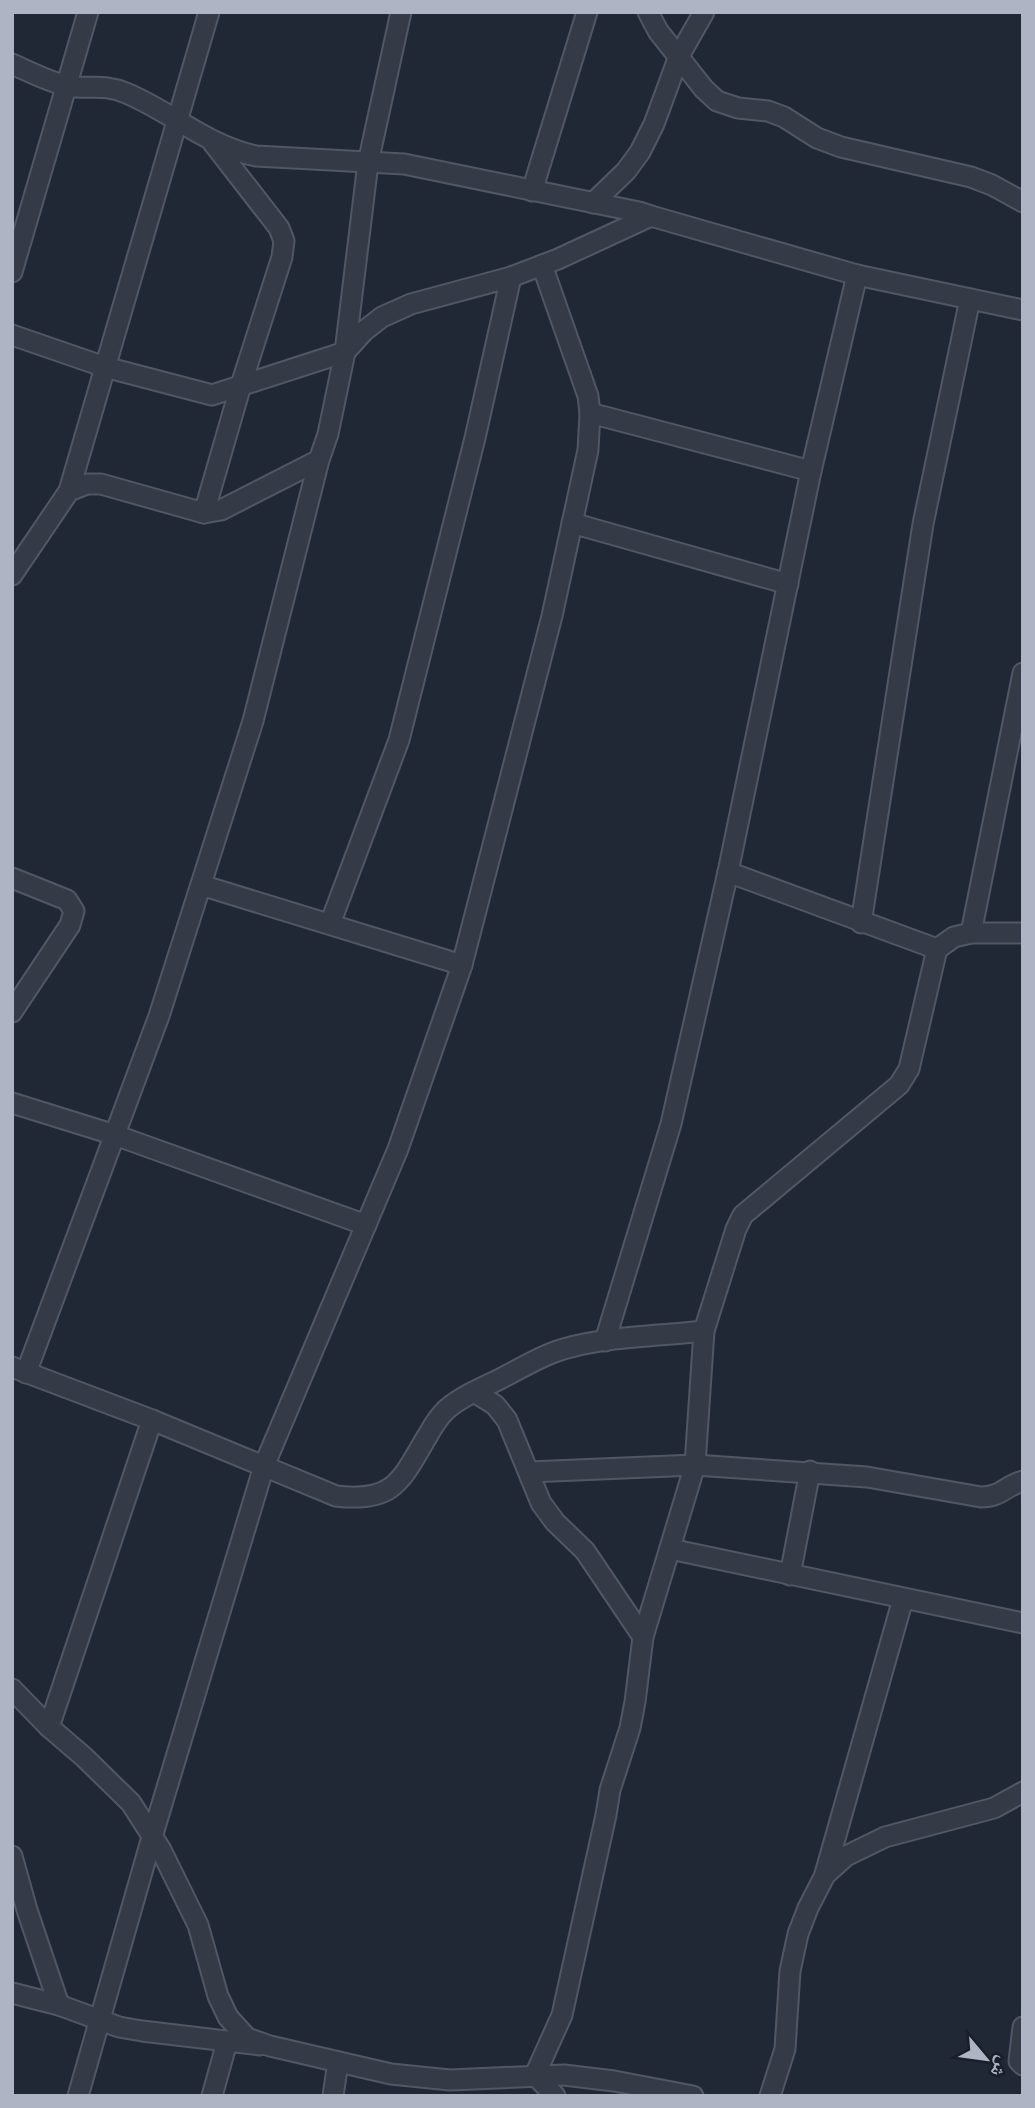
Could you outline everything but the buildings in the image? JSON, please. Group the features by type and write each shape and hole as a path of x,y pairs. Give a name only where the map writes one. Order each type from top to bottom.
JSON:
{"street":[{"path":"12,272 88,12"},
{"path":"12,575 69,491 209,12"},
{"path":"401,12 368,163 345,352 328,434 319,460 253,721 159,1016 115,1135 19,1370 152,1420 337,1496 360,1499 380,1495 398,1483 447,1409 474,1392 549,1354 605,1341 704,1331"},
{"path":"532,191 587,12"},
{"path":"648,12 658,31 717,102 738,108 768,111 784,117 817,138 841,147 971,177 1023,202"},
{"path":"593,203 626,172 640,152 654,124 679,56 704,12"},
{"path":"12,64 68,86 105,86 126,93 212,142 237,152 256,156 404,164 651,216 857,275 1023,310"},
{"path":"204,513 282,257 284,241 279,228 212,142"},
{"path":"12,335 105,367 212,395 345,352 364,331 382,317 411,304 511,277 651,216"},
{"path":"78,2096 152,1837 264,1466 398,1149 461,965 548,629 588,450 590,413 588,396 542,265"},
{"path":"605,1341 671,1124 811,471 857,275"},
{"path":"330,924 399,740 472,451 511,277"},
{"path":"861,923 923,523 970,299"},
{"path":"590,413 811,471"},
{"path":"69,491 87,484 101,484 204,513 221,510 319,460"},
{"path":"572,523 788,584"},
{"path":"971,933 1023,673"},
{"path":"727,872 937,949"},
{"path":"12,878 67,900 74,911 70,925 12,1012"},
{"path":"201,885 461,965"},
{"path":"535,2075 562,2015 610,1790 630,1728 643,1637 695,1465 704,1331 736,1229 743,1215 899,1085 909,1069 937,949 954,937 971,933 1023,933"},
{"path":"12,1103 115,1135 366,1225"},
{"path":"474,1392 495,1405 508,1420 541,1503 555,1522 585,1551 643,1637"},
{"path":"49,1727 152,1420"},
{"path":"529,1472 695,1465 867,1477 981,1497 992,1497 1023,1481"},
{"path":"790,1575 810,1472"},
{"path":"670,1549 1023,1623"},
{"path":"770,2096 785,2049 790,1970 798,1934 825,1875 903,1599"},
{"path":"12,1689 131,1802 198,1925 218,1996 228,2017 247,2038 270,2046 449,2088 535,2075 564,2075 614,2081 693,2096"},
{"path":"825,1875 846,1856 885,1837 994,1808 1023,1792"},
{"path":"12,1856 59,2005"},
{"path":"12,1993 142,2031 270,2046"},
{"path":"1023,2027 1019,2061 1023,2065"},
{"path":"212,2096 227,2042"},
{"path":"333,2096 338,2062"},
{"path":"535,2075 555,2096"}]}
